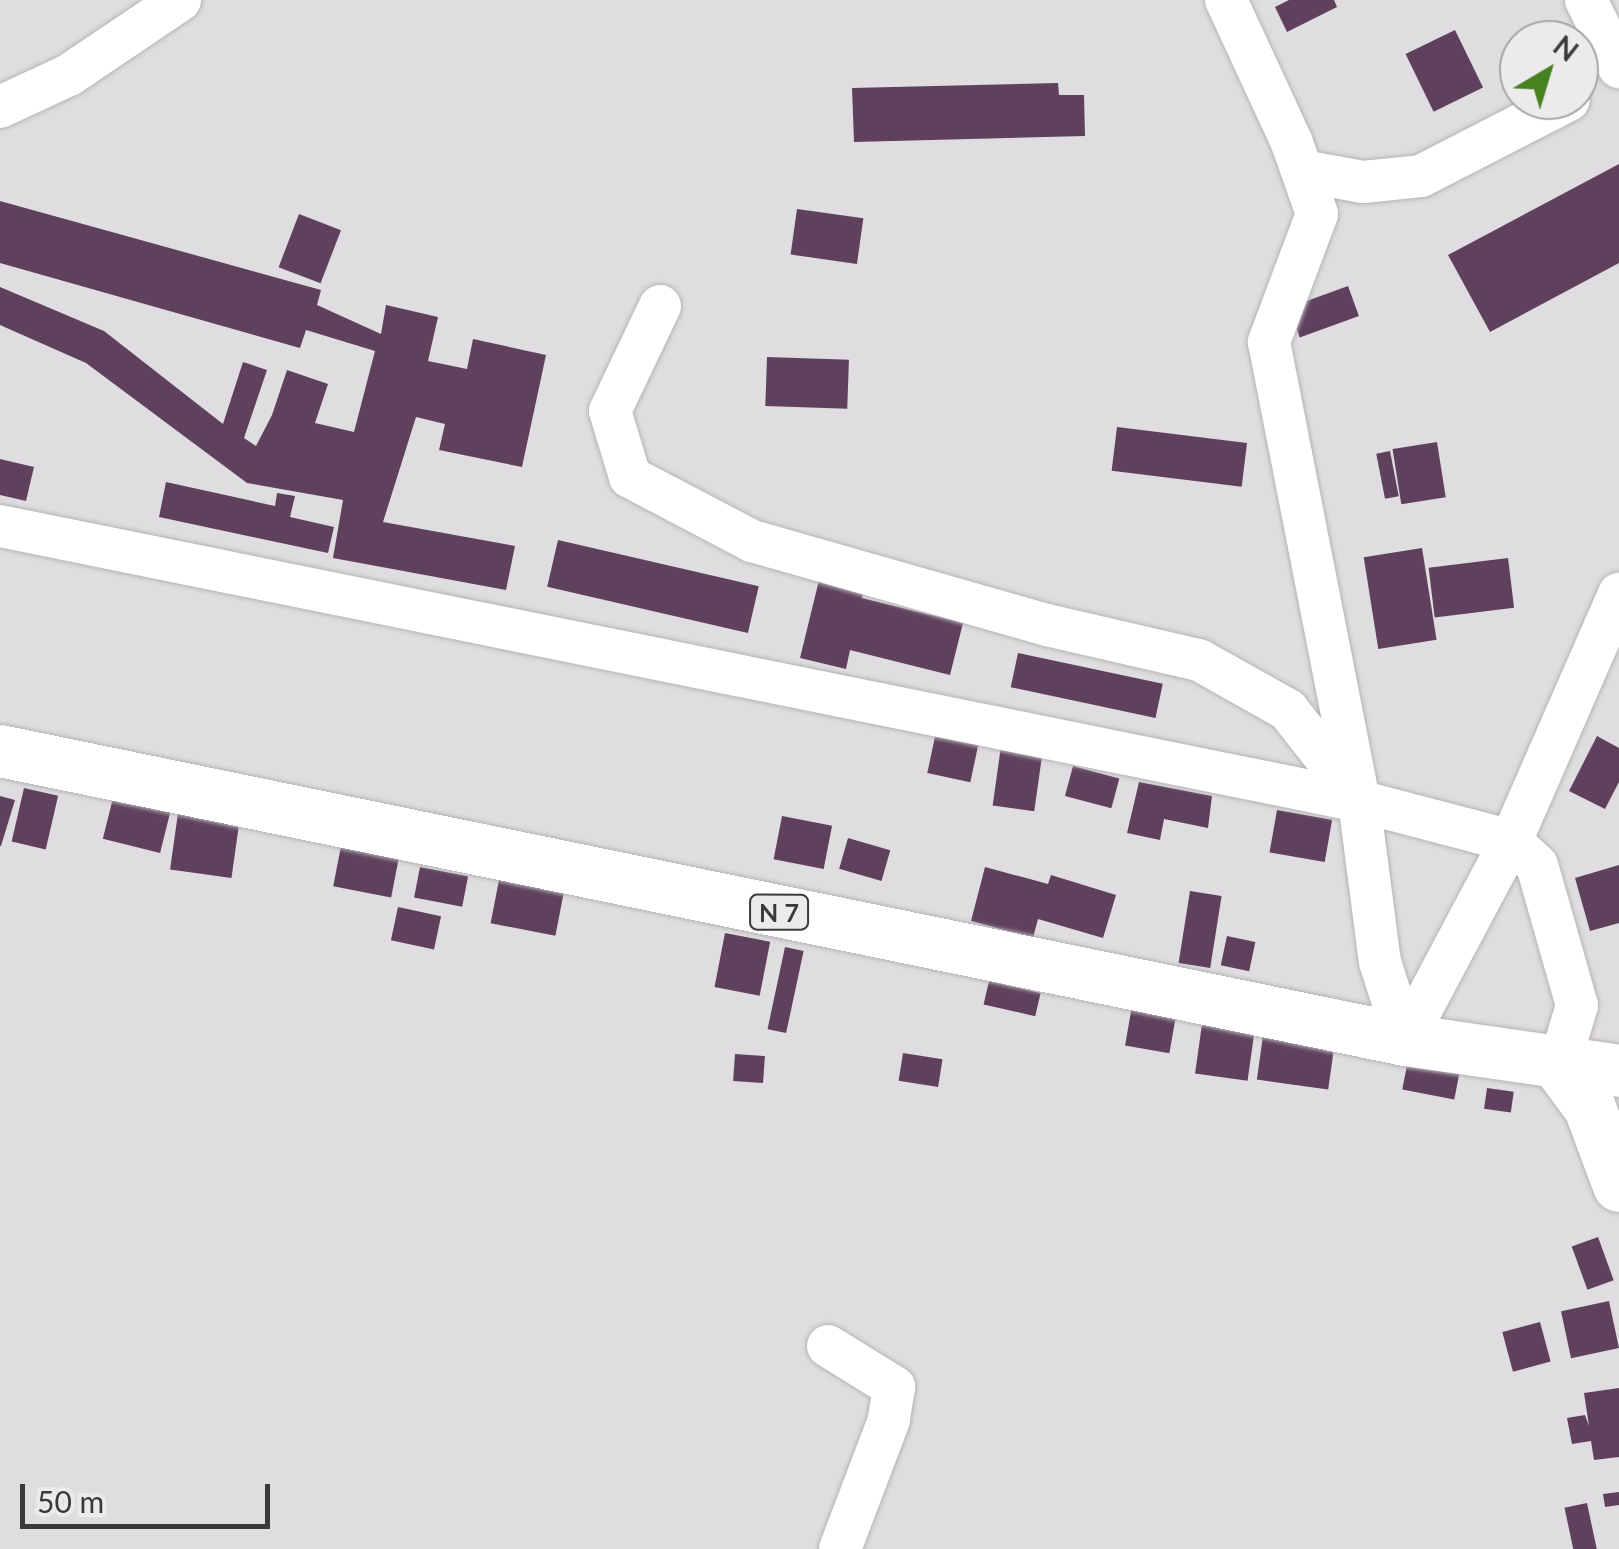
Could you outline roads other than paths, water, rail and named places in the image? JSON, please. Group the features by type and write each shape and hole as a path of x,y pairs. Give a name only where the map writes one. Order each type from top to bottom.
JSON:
{"main road":[{"name":"N 7","path":"0,752 1405,1040 1559,1066 1619,1071"},
{"path":"1559,1066 1590,1108 1619,1186"}],"street":[{"path":"0,107 68,75 180,0"},
{"path":"1226,0 1302,171 1316,214 1269,342 1359,801 1380,962 1405,1040"},
{"path":"1586,0 1619,71"},
{"path":"1302,171 1363,182 1421,176 1530,120"},
{"path":"660,306 610,410 630,477 752,541 1047,624 1199,660 1288,710 1359,801"},
{"path":"0,526 1359,801 1511,842 1537,865 1577,1005 1559,1066"},
{"path":"1405,1040 1511,842 1619,594"},
{"path":"828,1346 894,1387 889,1420 840,1549"}]}
